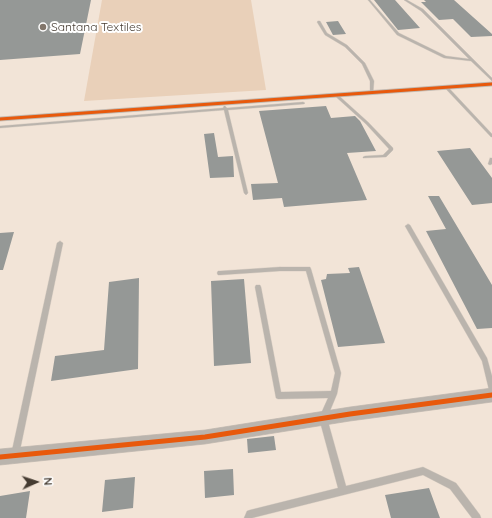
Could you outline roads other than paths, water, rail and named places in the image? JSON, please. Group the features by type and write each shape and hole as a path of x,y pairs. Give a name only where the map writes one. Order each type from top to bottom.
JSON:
{"street":[{"path":"0,119 224,106 336,95 492,84"},
{"path":"0,457 205,437 323,418 492,395"}],"lane":[{"path":"369,0 398,34 445,57 472,60"},
{"path":"405,0 422,10 492,80"},
{"path":"319,22 326,34 346,46 364,64 372,80 372,93"},
{"path":"446,87 492,136"},
{"path":"336,95 367,123 391,150 384,156 365,157"},
{"path":"0,127 224,106 303,103"},
{"path":"224,106 246,193"},
{"path":"408,226 485,360 492,390"},
{"path":"15,455 60,243"},
{"path":"220,272 308,269 338,373 334,394 323,418 343,491"},
{"path":"258,287 278,396 334,394"},
{"path":"248,518 250,514 423,472 453,486 476,518"}],"place":[{"name":"Santana Textiles","path":"43,27"}]}
